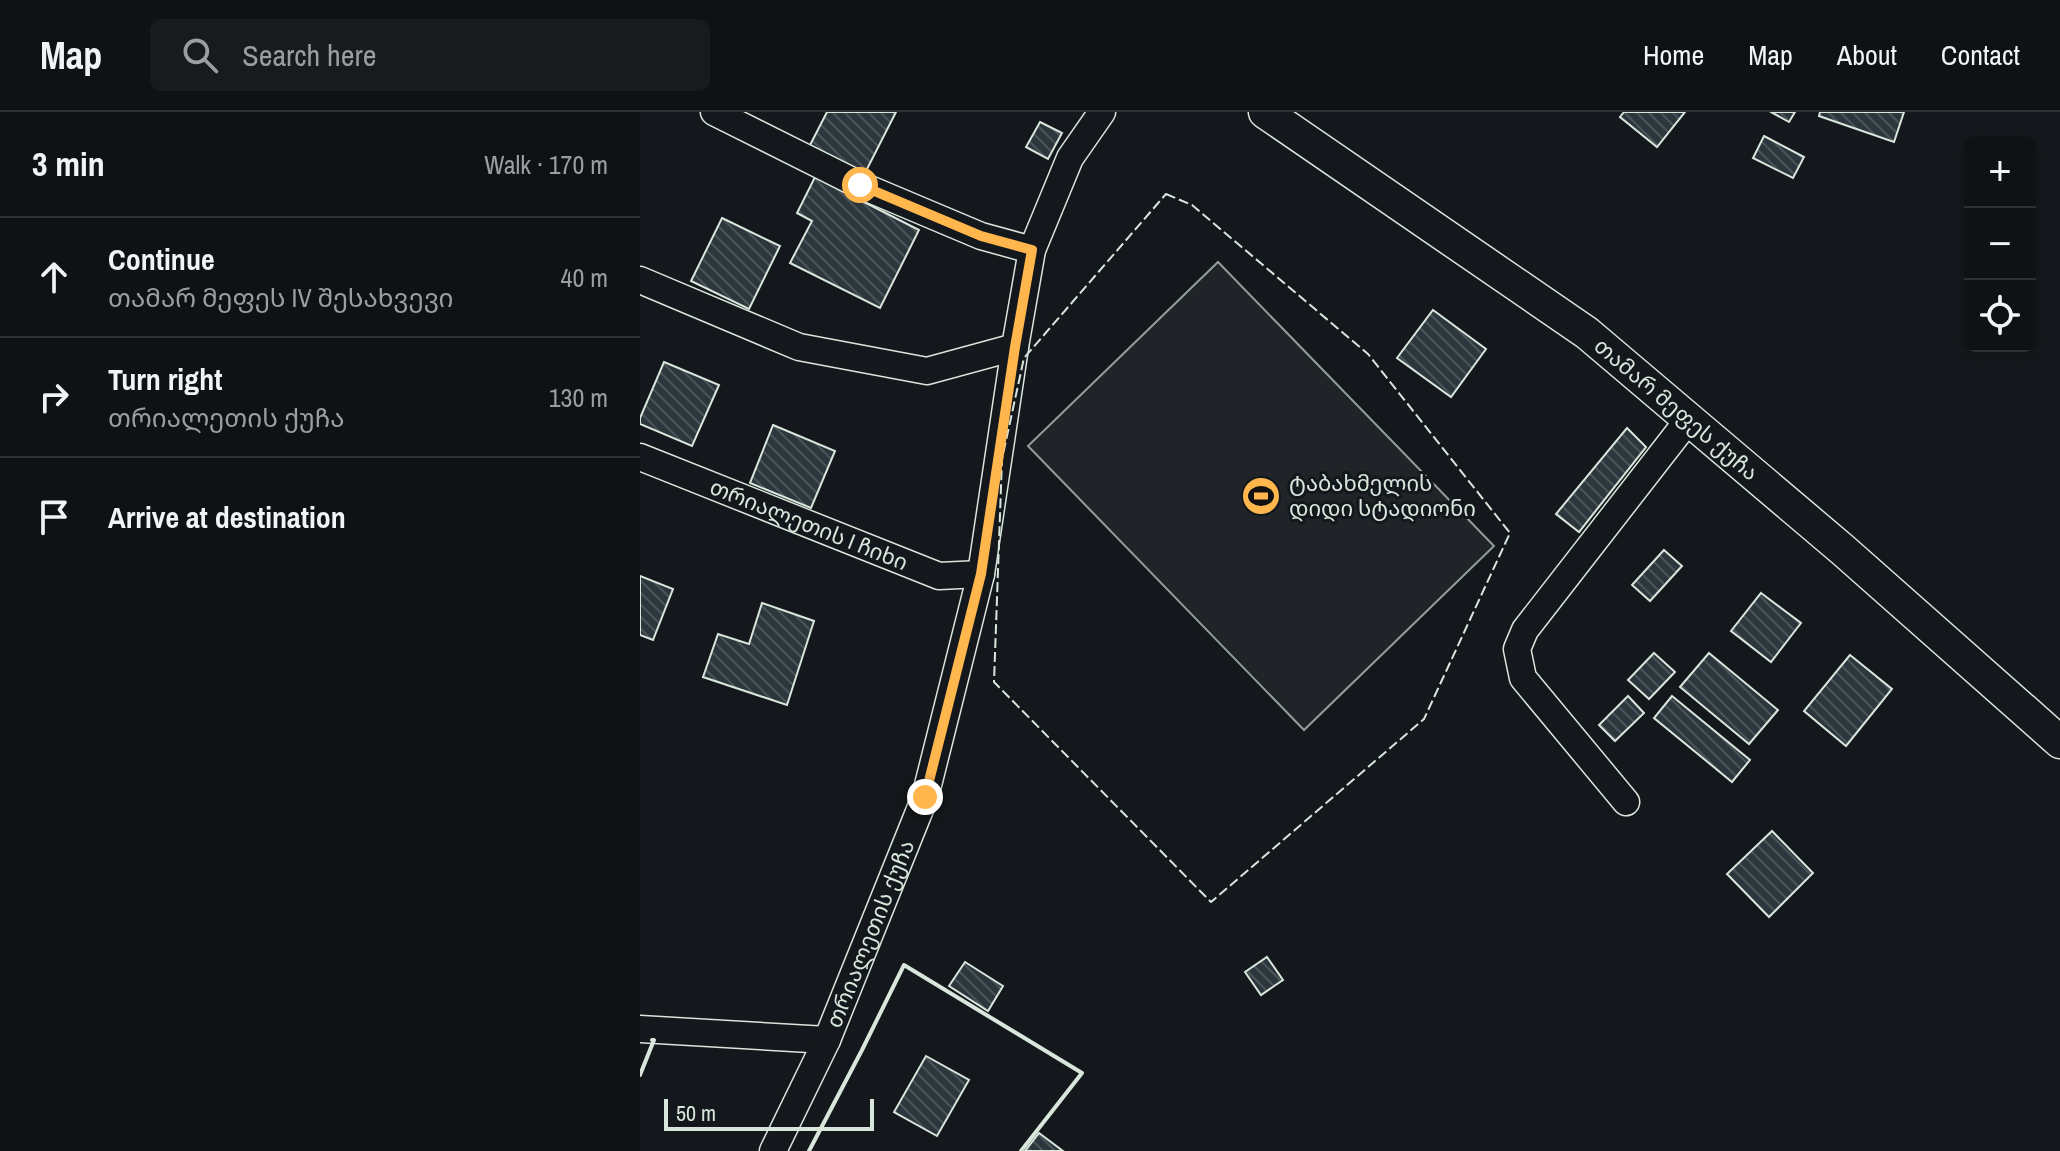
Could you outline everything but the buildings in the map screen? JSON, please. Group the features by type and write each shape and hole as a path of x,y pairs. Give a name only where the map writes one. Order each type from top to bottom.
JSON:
{"street":[{"path":"714,112 860,185 981,236 1032,250"},
{"name":"თრიალეთის ქუჩა","path":"773,1151 827,1040 925,797 981,574 1032,250 1070,158 1102,112"},
{"name":"თამარ მეფეს ქუჩა","path":"1265,112 1587,333 1843,550 2060,742"},
{"path":"640,280 799,347 927,371 1015,347"},
{"path":"1626,802 1523,678 1517,649 1525,630 1689,419"},
{"name":"თრიალეთის I ჩიხი","path":"640,457 939,576 981,574"},
{"path":"640,1029 827,1040"}],"shaded area":[{"name":"ტაბახმელის დიდი სტადიონი","path":"1218,262 1494,546 1304,730 1028,446"}],"fence":[{"path":"1166,194 1192,205 1368,354 1510,533 1424,719 1211,902 994,682 1002,459 1024,358 1166,194"}],"wall":[{"path":"809,1151 904,965 1082,1073 1021,1151"},
{"path":"640,1075 652,1040"}],"place":[{"name":"ტაბახმელის დიდი სტადიონი","path":"1261,496"}],"route":[{"path":"860,185 981,236 1032,250 981,574 925,797"}]}
